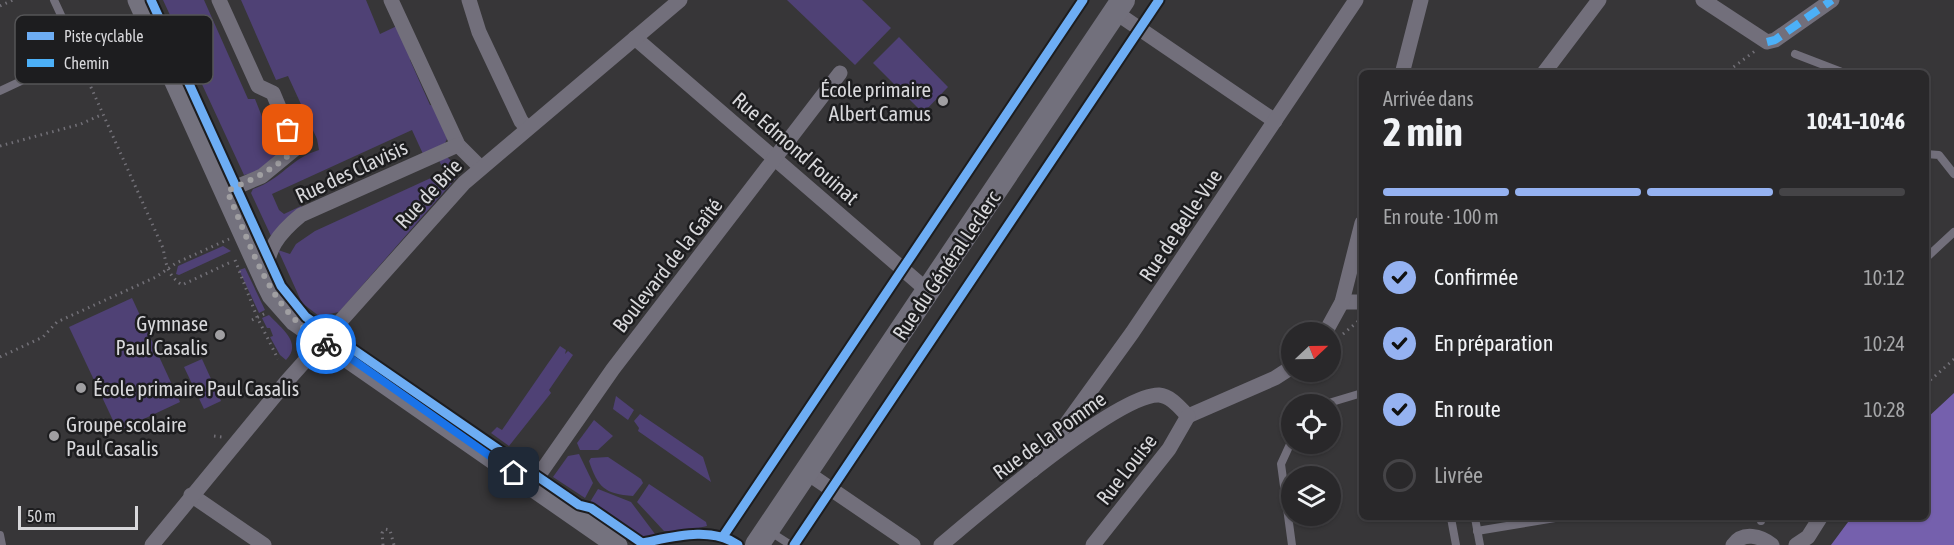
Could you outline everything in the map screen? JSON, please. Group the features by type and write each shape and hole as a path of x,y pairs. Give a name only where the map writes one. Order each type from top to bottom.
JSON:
{"main road":[{"name":"Rue du Général Leclerc","path":"762,537 1119,6"}],"street":[{"path":"138,0 145,15"},
{"path":"219,0 258,86 273,93 296,148 262,176 227,191"},
{"path":"391,0 458,145 480,167"},
{"path":"469,0 479,32 521,121 527,128"},
{"name":"Rue de Brie","path":"152,545 191,495 228,441 322,342 480,167 680,0"},
{"name":"Rue de Belle-Vue","path":"1033,470 1132,333 1356,0"},
{"path":"1403,70 1421,0"},
{"path":"1546,70 1599,0"},
{"path":"1703,0 1767,42 1775,40 1832,0"},
{"path":"1119,6 1275,121"},
{"name":"Rue Edmond Fouinat","path":"635,38 928,291"},
{"name":"Boulevard de la Gaîté","path":"532,486 613,369 840,73"},
{"path":"177,84 227,191 266,283 272,295 295,321 322,342 346,355 617,545"},
{"name":"Rue des Clavisis","path":"266,283 267,256 282,231 301,215 458,145"},
{"path":"1335,322 1359,235"},
{"path":"1342,302 1359,303"},
{"path":"1188,416 1281,374"},
{"name":"Rue de la Pomme","path":"941,545 1033,470 1127,404 1146,397 1161,395 1174,402 1188,416"},
{"name":"Rue Louise","path":"1093,545 1168,449 1188,416"},
{"path":"807,472 913,545"},
{"path":"191,495 264,545"},
{"path":"1796,545 1808,537 1819,520"},
{"path":"1733,545 1736,540 1752,536 1765,539 1773,545"}],"lane":[{"path":"54,0 61,15"},
{"path":"1795,54 1837,70"},
{"path":"0,91 15,84"},
{"path":"1929,154 1939,155 1954,174"},
{"path":"1929,255 1954,232"},
{"path":"1341,399 1359,394"},
{"path":"1286,454 1281,464 1292,545"},
{"path":"1451,520 1456,545"},
{"path":"1475,520 1480,545"},
{"path":"1477,531 1543,520"},
{"path":"0,536 2,545"},
{"name":"Rue du Général Leclerc","path":"762,537 791,545"}],"path":[{"path":"0,6 13,0"},
{"path":"1729,70 1767,42"},
{"path":"89,84 163,248 167,270 173,279 182,285 242,257"},
{"path":"0,146 81,124 103,114"},
{"path":"0,357 43,337 57,322 156,277 234,237"},
{"path":"233,261 278,359"},
{"path":"252,320 257,317"},
{"path":"1341,330 1359,320"},
{"path":"1929,381 1954,359"},
{"path":"214,436 228,441"},
{"path":"383,545 382,533 385,530 390,530 394,545"}],"shaded area":[{"path":"163,0 204,0 211,15 170,15"},
{"path":"241,0 366,0 380,34 399,25 411,55 410,60 430,105 437,106 447,139 445,143 423,154 412,130 272,194 279,210 284,214 301,206 303,210 271,236 251,193 253,189 271,180 301,158 319,150 317,139 288,76 276,80"},
{"path":"787,0 862,0 891,28 855,65"},
{"path":"213,20 248,99 255,99 274,147 284,145 283,150 256,172 244,175 202,84 213,84"},
{"path":"899,37 948,87 923,113 873,63"},
{"path":"447,157 458,167 457,177 339,312 319,316 302,303 278,250 290,254 296,244 315,231 444,172 439,160"},
{"path":"223,246 231,251 179,275 176,274 178,266"},
{"path":"245,268 265,310 259,313 239,270"},
{"path":"132,298 180,402 118,431 69,327"},
{"path":"269,315 284,330 291,342 291,354 286,360 280,355 270,337 273,336 270,328 267,328 262,318"},
{"path":"560,346 566,350 565,354 568,351 573,355 549,390 551,393 509,446 491,433 497,427 502,430"},
{"path":"202,359 221,401 204,409 184,367"},
{"path":"1954,393 1954,545 1831,545 1850,520 1929,520 1929,416"},
{"path":"616,396 634,410 628,420 613,409"},
{"path":"640,414 703,457 711,482 638,431 639,428 634,421"},
{"path":"594,420 613,436 598,450 580,450 577,443"},
{"path":"579,454 593,483 585,498 553,477 568,456"},
{"path":"608,457 641,479 643,483 633,496 609,491 599,483 589,461 591,458"},
{"path":"649,484 706,522 707,526 685,531 664,531 637,502"},
{"path":"598,489 631,502 655,534 651,538 641,538 594,506 590,502"}],"marked path":[{"path":"1767,42 1775,40 1832,0"}],"cycle path":[{"path":"151,0 158,15"},
{"path":"724,535 1083,0"},
{"path":"794,545 1159,0"},
{"path":"189,84 281,286 306,317 579,505 591,508 642,543 704,534 727,539 738,545"}],"way so far":[{"path":"288,130 296,148 262,176 227,191 272,295 295,321 326,344"}],"place":[{"name":"École primaire Albert Camus","path":"943,101"},
{"name":"Gymnase Paul Casalis","path":"220,335"},
{"name":"École primaire Paul Casalis","path":"81,388"},
{"name":"Groupe scolaire Paul Casalis","path":"54,436"}],"route":[{"path":"326,344 346,355 514,473"}]}
